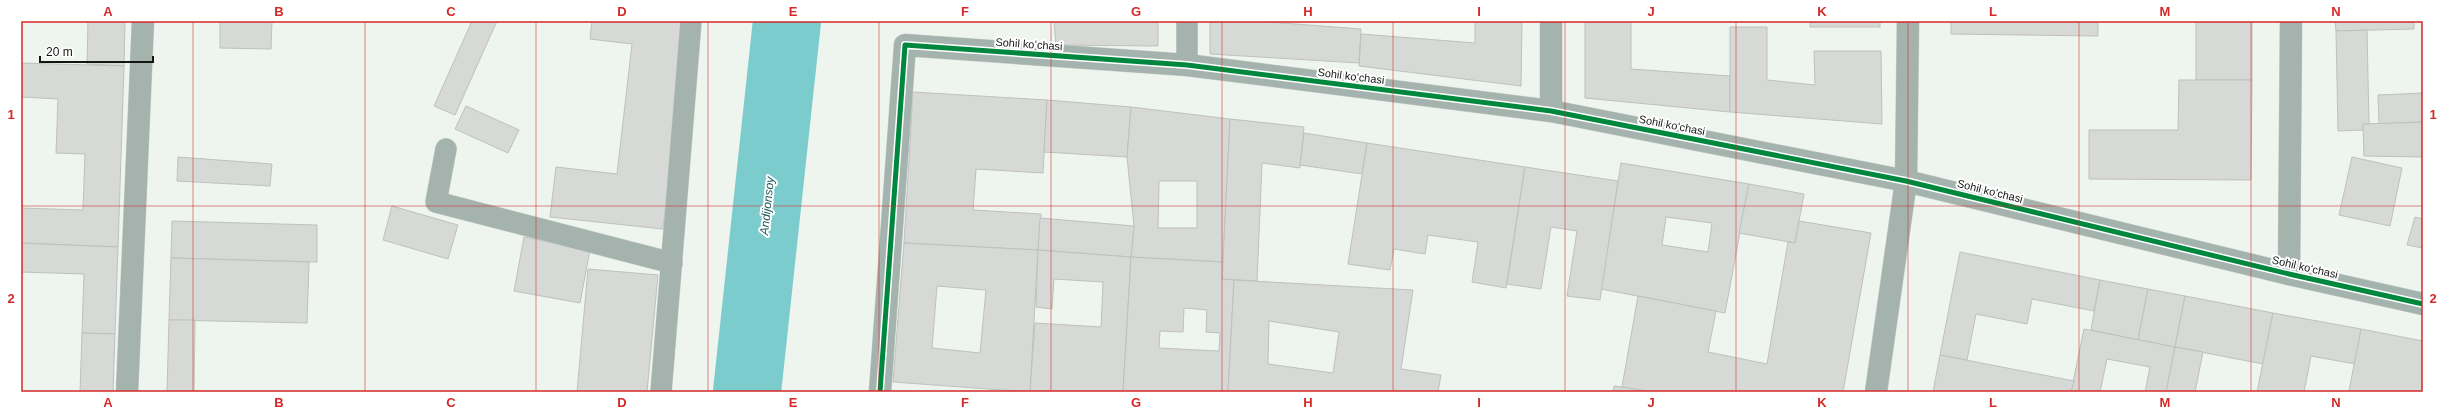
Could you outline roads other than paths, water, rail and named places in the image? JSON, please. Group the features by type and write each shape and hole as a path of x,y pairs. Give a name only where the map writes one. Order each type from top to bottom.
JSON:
{"street":[{"path":"127,392 143,21"},
{"path":"1550,21 1551,111"},
{"path":"1876,392 1906,181 1908,21"},
{"path":"2289,274 2291,21"},
{"name":"Sohil koʻchasi","path":"880,392 905,45 1187,65 1551,111 1906,181 2289,274 2423,304"}],"lane":[{"path":"661,392 690,21"},
{"path":"1187,21 1187,65"},
{"path":"446,149 436,202 672,263"}],"waterway":[{"name":"Andijonsoy","path":"747,392 787,21"}]}
